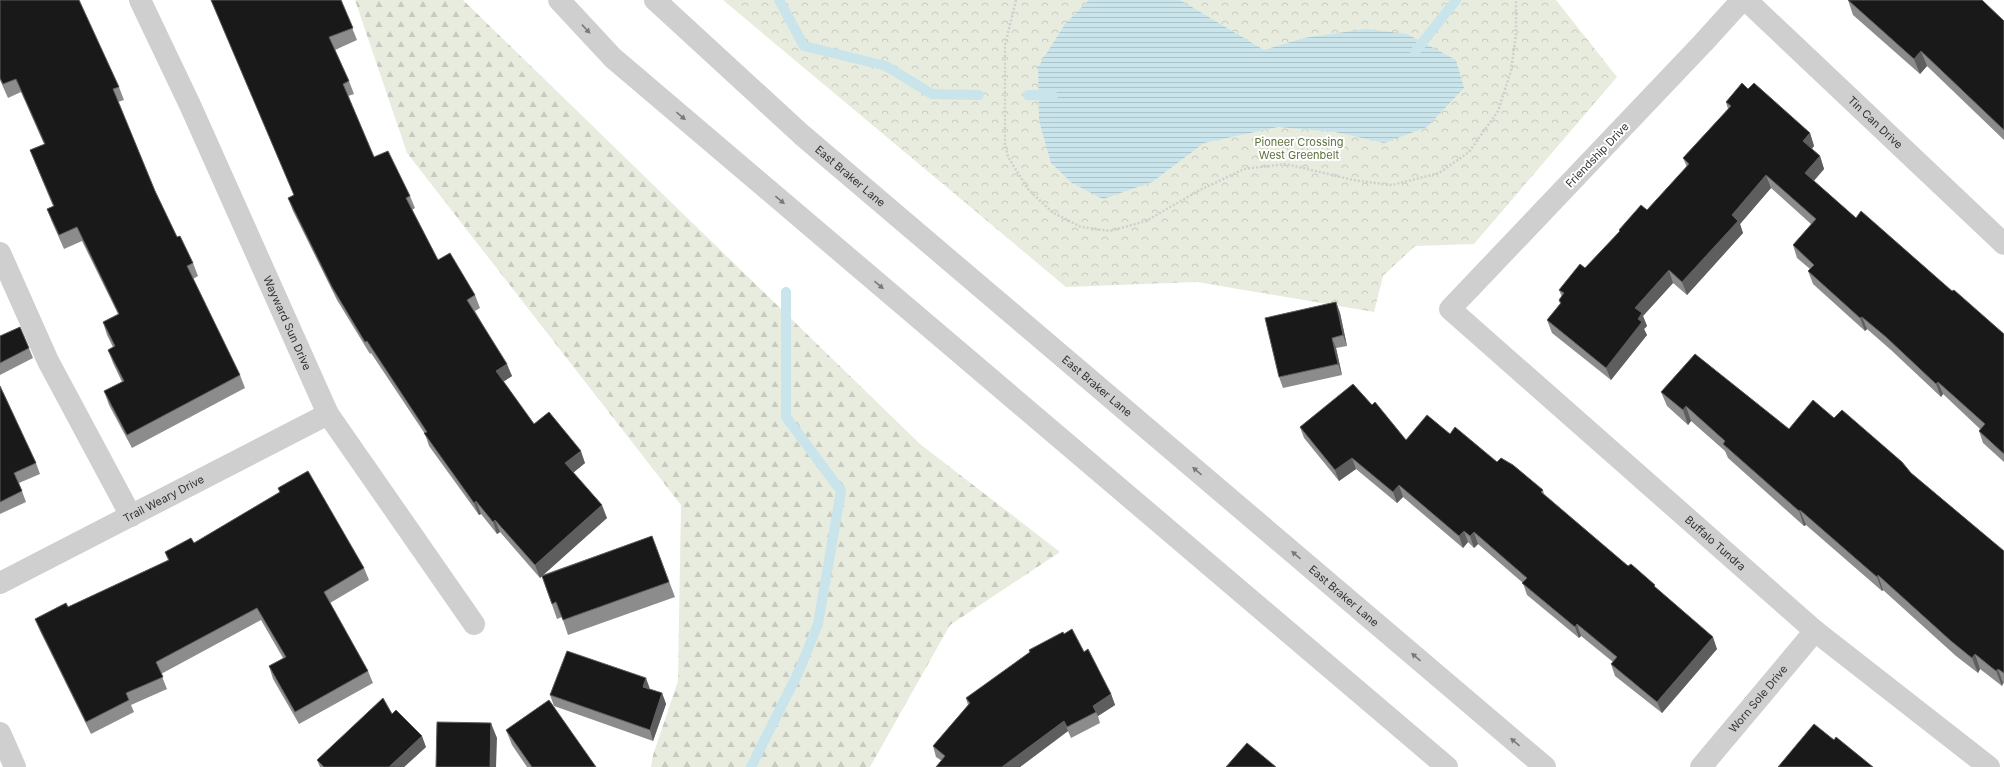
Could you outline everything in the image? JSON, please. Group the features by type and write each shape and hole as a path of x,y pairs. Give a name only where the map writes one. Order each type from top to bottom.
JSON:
{"street":[{"name":"Wayward Sun Drive","path":"140,0 190,105 328,414 474,624"},
{"path":"559,0 612,58 1447,767"},
{"name":"East Braker Lane","path":"655,0 802,135 1545,767"},
{"name":"Friendship Drive","path":"1450,309 1742,0"},
{"name":"Tin Can Drive","path":"1746,0 2004,244"},
{"path":"0,253 48,361 131,516"},
{"name":"Buffalo Tundra","path":"1450,309 1815,631 1989,767"},
{"name":"Trail Weary Drive","path":"0,583 328,414"},
{"name":"Worn Sole Drive","path":"1701,767 1815,631"},
{"path":"0,733 14,767"}],"path":[{"path":"1016,0 1005,45 1005,144 1008,157 1028,189 1052,212 1081,227 1110,231 1146,221 1198,190 1244,169 1286,164 1353,180 1392,185 1439,173 1469,152 1498,111 1511,71 1516,34 1516,0"}],"green space":[{"path":"355,0 463,0 920,444 1060,552 950,625 870,767 651,767 653,755 678,681 681,505 407,153"},
{"name":"Pioneer Crossing West Greenbelt","path":"723,0 1556,0 1617,77 1474,244 1415,246 1383,276 1374,312 1197,282 1066,287"}],"water":[{"path":"1089,0 1180,0 1264,50 1304,38 1366,29 1407,34 1456,60 1464,88 1427,127 1384,143 1335,132 1278,127 1204,143 1152,182 1103,199 1072,183 1051,163 1039,121 1038,67 1065,24"}],"building":[{"path":"0,0 79,0 119,87 113,89 155,191 177,237 180,236 193,263 187,266 240,375 127,435 104,391 124,381 108,350 115,346 103,322 119,314 77,227 59,235 47,209 54,206 30,150 45,144 16,79 3,84 0,78"},
{"path":"211,0 341,0 353,28 329,37 349,81 343,84 374,157 388,151 410,196 406,198 438,260 450,253 475,295 467,300 507,364 496,371 534,424 549,412 581,451 565,463 602,505 535,565 495,520 493,522 476,501 474,503 424,433 427,432 367,341 365,342 332,287 288,198 294,195"},
{"path":"1848,0 1982,0 2004,21 2004,130 1921,51 1914,59"},
{"path":"1742,83 1748,89 1754,83 1810,133 1803,141 1820,156 1805,173 1856,218 1861,211 1952,291 1954,290 2004,334 2004,454 1979,431 1985,424 1938,382 1936,384 1886,337 1862,317 1860,318 1808,271 1814,265 1793,245 1816,219 1766,175 1732,215 1738,221 1682,282 1669,270 1635,308 1642,313 1638,319 1642,322 1606,368 1547,320 1561,303 1559,300 1564,293 1559,290 1580,264 1585,268 1620,231 1619,230 1641,205 1647,210 1689,164 1683,158 1731,106 1726,102"},
{"path":"1336,302 1343,335 1332,338 1338,364 1279,377 1265,318"},
{"path":"20,327 29,348 0,363 0,336"},
{"path":"1695,354 1789,429 1813,400 1834,418 1842,410 1902,462 1911,473 2004,551 2004,673 1998,669 1996,671 1975,654 1972,658 1951,641 1878,575 1877,577 1723,444 1725,441 1686,406 1683,410 1661,392"},
{"path":"1353,384 1372,405 1375,402 1406,440 1427,415 1450,434 1455,427 1497,462 1501,458 1513,465 1543,490 1541,492 1628,566 1631,564 1713,637 1657,702 1611,664 1617,657 1577,624 1575,627 1522,583 1527,578 1474,532 1470,536 1464,531 1459,536 1399,485 1393,492 1352,458 1335,470 1300,427"},
{"path":"0,386 36,463 14,473 22,491 0,502"},
{"path":"308,471 364,568 324,592 368,671 295,712 269,666 286,657 257,608 156,662 163,677 126,693 129,700 86,722 35,619 66,603 68,607 169,560 165,552 191,538 194,543 280,492 278,488"},
{"path":"652,536 669,582 563,620 556,602 552,604 542,576"},
{"path":"1072,629 1084,652 1088,649 1111,694 1093,706 1096,712 1067,727 1064,721 1002,767 936,767 945,756 933,746 970,703 966,698 1030,652 1029,650 1063,632 1064,634"},
{"path":"567,651 646,678 643,687 662,693 650,730 550,695"},
{"path":"383,698 392,714 396,710 422,736 389,767 324,767 317,760"},
{"path":"549,700 596,767 532,767 506,730"},
{"path":"437,722 491,723 490,767 436,767"},
{"path":"1814,724 1834,740 1836,737 1873,767 1778,767"},
{"path":"1247,743 1276,767 1226,767"}],"waterway":[{"path":"779,0 804,46 886,66 932,94 979,95"},
{"path":"1415,52 1456,0"},
{"path":"1028,95 1053,96"},
{"path":"751,767 799,671 818,624 841,491 786,417 786,292"}]}
